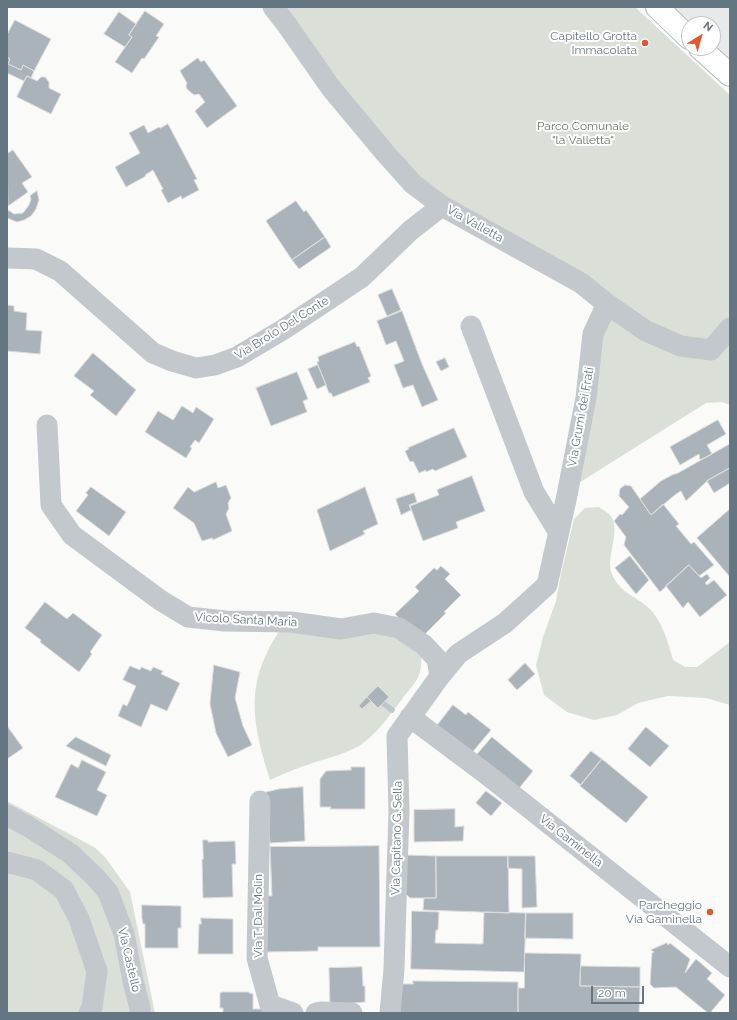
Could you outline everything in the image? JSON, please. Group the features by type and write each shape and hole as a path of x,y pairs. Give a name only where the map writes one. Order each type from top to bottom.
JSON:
{"street":[{"name":"Via Valletta","path":"273,7 331,88 386,154 413,184 442,206 581,283 607,304 646,331 681,346 711,350 730,328"},
{"path":"657,7 681,30"},
{"path":"709,56 730,76"},
{"name":"Via Brolo Del Conte","path":"7,258 36,259 60,271 153,353 172,361 196,368 215,365 237,357 284,329 362,277 411,230 442,206"},
{"name":"Via Grumi dei Frati","path":"440,676 458,654 505,624 547,585 566,500 586,398 593,334 607,304"},
{"path":"471,326 534,492 558,531"},
{"name":"Vicolo Santa Maria","path":"47,425 51,505 72,536 160,600 188,617 225,621 291,622 341,629 374,623 399,628 424,645 437,659 440,676"},
{"name":"Via Capitano G. Sella","path":"390,1013 394,969 397,871 397,736 440,676"},
{"name":"Via Gaminella","path":"410,717 485,773 730,966"},
{"name":"Via T. Dal Molin","path":"260,801 257,958 270,1005 293,1013"},
{"name":"Via Castello","path":"7,815 28,826 71,854 108,892 124,934 140,1013"},
{"path":"7,828 28,826"},
{"path":"7,862 37,870 64,890 79,919 97,971 92,1008 89,1013"},
{"path":"316,1013 352,1013"}],"shaded area":[{"path":"665,7 730,7 730,67 720,56 721,16 681,16 681,18"}],"green space":[{"name":"Parco Comunale \"la Valletta\"","path":"282,7 635,7 681,50 681,56 688,56 730,95 730,405 722,402 706,403 574,486 601,340 617,299 448,201 418,176 340,84"},
{"path":"599,507 611,516 614,523 614,538 610,568 615,581 629,594 646,605 655,615 665,634 673,660 685,667 697,667 730,642 730,705 706,698 668,696 638,703 617,715 594,720 567,712 544,695 536,665 543,637 556,601 574,519 585,508"},
{"path":"282,626 396,632 421,653 421,668 418,678 411,688 382,724 359,746 347,752 300,767 270,780 257,733 255,718 256,687 266,655"},
{"path":"7,801 94,847 105,857 130,892 155,1013 7,1013"}],"building":[{"path":"145,11 164,24 156,36 159,37 144,59 142,58 132,73 115,62 132,37 129,35"},
{"path":"119,12 136,24 129,35 132,37 125,47 104,34"},
{"path":"15,20 51,39 34,71 23,65 21,70 8,64 10,59 7,57 7,35"},
{"path":"7,57 10,59 8,64 21,70 23,65 34,71 31,78 27,76 24,81 7,73"},
{"path":"198,58 201,62 204,60 237,106 207,128 195,111 205,102 199,94 194,95 187,89 187,83 180,71"},
{"path":"27,76 37,81 41,77 45,77 49,82 49,88 61,94 51,114 17,97"},
{"path":"168,124 197,179 194,180 199,190 182,199 181,196 168,203 161,190 163,189 153,170 145,175 146,176 126,187 115,167 140,153 129,133 144,125 148,133"},
{"path":"13,150 32,177 22,183 28,192 8,206 7,154"},
{"path":"37,191 39,200 36,209 31,216 17,222 7,218 8,210 14,214 23,213 29,205 31,199 30,196"},
{"path":"296,201 304,212 306,210 325,237 292,260 266,221"},
{"path":"325,237 331,247 299,269 292,260"},
{"path":"392,289 401,310 387,316 378,295"},
{"path":"7,305 14,306 14,311 27,313 26,330 42,331 40,354 7,351"},
{"path":"402,311 422,364 438,400 422,407 413,385 403,388 394,365 404,361 396,341 386,345 377,321"},
{"path":"355,342 357,347 359,346 371,376 368,378 370,382 333,397 331,393 329,393 318,365 318,357"},
{"path":"93,353 136,390 116,416 90,395 94,391 74,376"},
{"path":"445,358 449,367 441,371 436,362"},
{"path":"318,365 326,385 317,389 308,369"},
{"path":"297,372 308,399 303,401 307,412 271,426 256,388"},
{"path":"182,406 193,413 196,407 214,419 199,443 195,440 190,447 192,448 186,458 145,432 158,411 173,420"},
{"path":"718,420 726,434 707,445 712,454 700,460 699,454 680,465 670,447"},
{"path":"454,428 467,457 435,471 433,469 419,473 413,461 410,462 405,451 409,449 408,448"},
{"path":"730,444 730,468 707,481 686,501 681,491 651,515 640,499 661,481"},
{"path":"730,468 730,483 714,493 707,481"},
{"path":"472,476 485,511 456,522 458,528 423,541 410,506 439,495 437,490"},
{"path":"216,482 218,488 226,485 231,498 228,503 229,508 226,514 232,531 213,540 212,538 202,541 194,523 173,508 188,487 194,492"},
{"path":"625,485 631,486 651,515 663,504 679,524 676,526 691,544 694,542 714,565 699,576 689,565 660,592 624,545 626,537 614,521 629,507 619,496 620,489"},
{"path":"91,487 126,512 109,536 76,511 88,495 86,493"},
{"path":"365,487 378,524 363,531 365,534 330,551 317,510"},
{"path":"414,493 417,502 409,505 411,510 401,515 396,499"},
{"path":"730,509 730,577 697,538"},
{"path":"630,556 649,580 636,594 615,568"},
{"path":"689,565 701,578 707,574 710,578 705,583 707,585 714,580 727,595 700,617 688,602 683,608 666,586"},
{"path":"441,566 450,574 445,579 461,595 444,612 446,613 420,639 395,614 419,591 415,587 434,568 437,570"},
{"path":"45,602 67,619 73,613 102,635 90,652 92,654 79,672 40,642 41,640 25,628"},
{"path":"525,663 535,674 517,690 508,680"},
{"path":"214,665 240,672 235,698 243,726 252,745 228,757 216,733 210,704"},
{"path":"130,666 140,670 141,667 151,671 153,667 163,671 161,674 180,683 167,711 151,704 141,727 118,716 123,704 127,706 136,686 123,680"},
{"path":"378,686 389,697 378,708 367,697"},
{"path":"367,697 371,701 362,709 359,706"},
{"path":"453,705 466,715 468,712 491,730 470,755 436,727"},
{"path":"7,726 23,748 7,759"},
{"path":"646,727 669,746 650,767 628,749"},
{"path":"76,737 111,755 106,766 66,746"},
{"path":"492,737 533,771 516,792 474,758"},
{"path":"591,751 602,759 581,785 570,776"},
{"path":"602,759 648,797 626,823 580,786"},
{"path":"82,760 106,772 97,790 107,795 97,816 55,797 71,764 78,768"},
{"path":"351,767 365,767 365,809 330,809 331,807 320,807 320,779 326,771 351,770"},
{"path":"303,787 305,841 270,843 266,792 279,789"},
{"path":"486,791 502,803 491,816 476,803"},
{"path":"455,809 455,827 464,826 463,841 414,842 414,810"},
{"path":"203,840 208,840 208,842 235,841 236,864 232,864 233,897 203,898"},
{"path":"379,846 380,947 318,947 318,951 263,952 262,896 272,896 270,847"},
{"path":"405,855 436,856 436,898 410,898 405,893"},
{"path":"436,856 508,856 509,913 423,910 424,898 436,898"},
{"path":"508,856 535,856 537,907 522,908 522,869 508,868"},
{"path":"142,905 181,906 181,928 178,928 178,948 145,948 145,924 143,924 142,918"},
{"path":"412,911 439,912 438,930 436,930 435,943 483,944 484,912 526,913 524,972 411,969"},
{"path":"526,913 573,913 573,939 525,938"},
{"path":"201,918 233,919 233,954 198,954 199,924 201,924"},
{"path":"667,943 668,945 670,943 690,959 685,973 696,959 712,973 707,979 725,995 710,1013 708,1013 676,987 654,988 650,984 652,953 654,952 651,950"},
{"path":"525,953 581,954 580,986 640,987 639,1013 518,1013 518,988 524,988"},
{"path":"581,966 640,967 640,987 580,986"},
{"path":"362,967 363,986 365,986 365,1002 330,1008 329,968"},
{"path":"413,981 518,982 518,1013 400,1013 400,984 413,984"},
{"path":"249,992 253,994 253,1009 261,1009 266,1013 223,1013 223,1008 220,1008 220,993"}],"waterway":[{"path":"384,704 392,710"}],"place":[{"name":"Capitello Grotta Immacolata","path":"645,43"},
{"name":"Parcheggio Via Gaminella","path":"710,912"}]}
